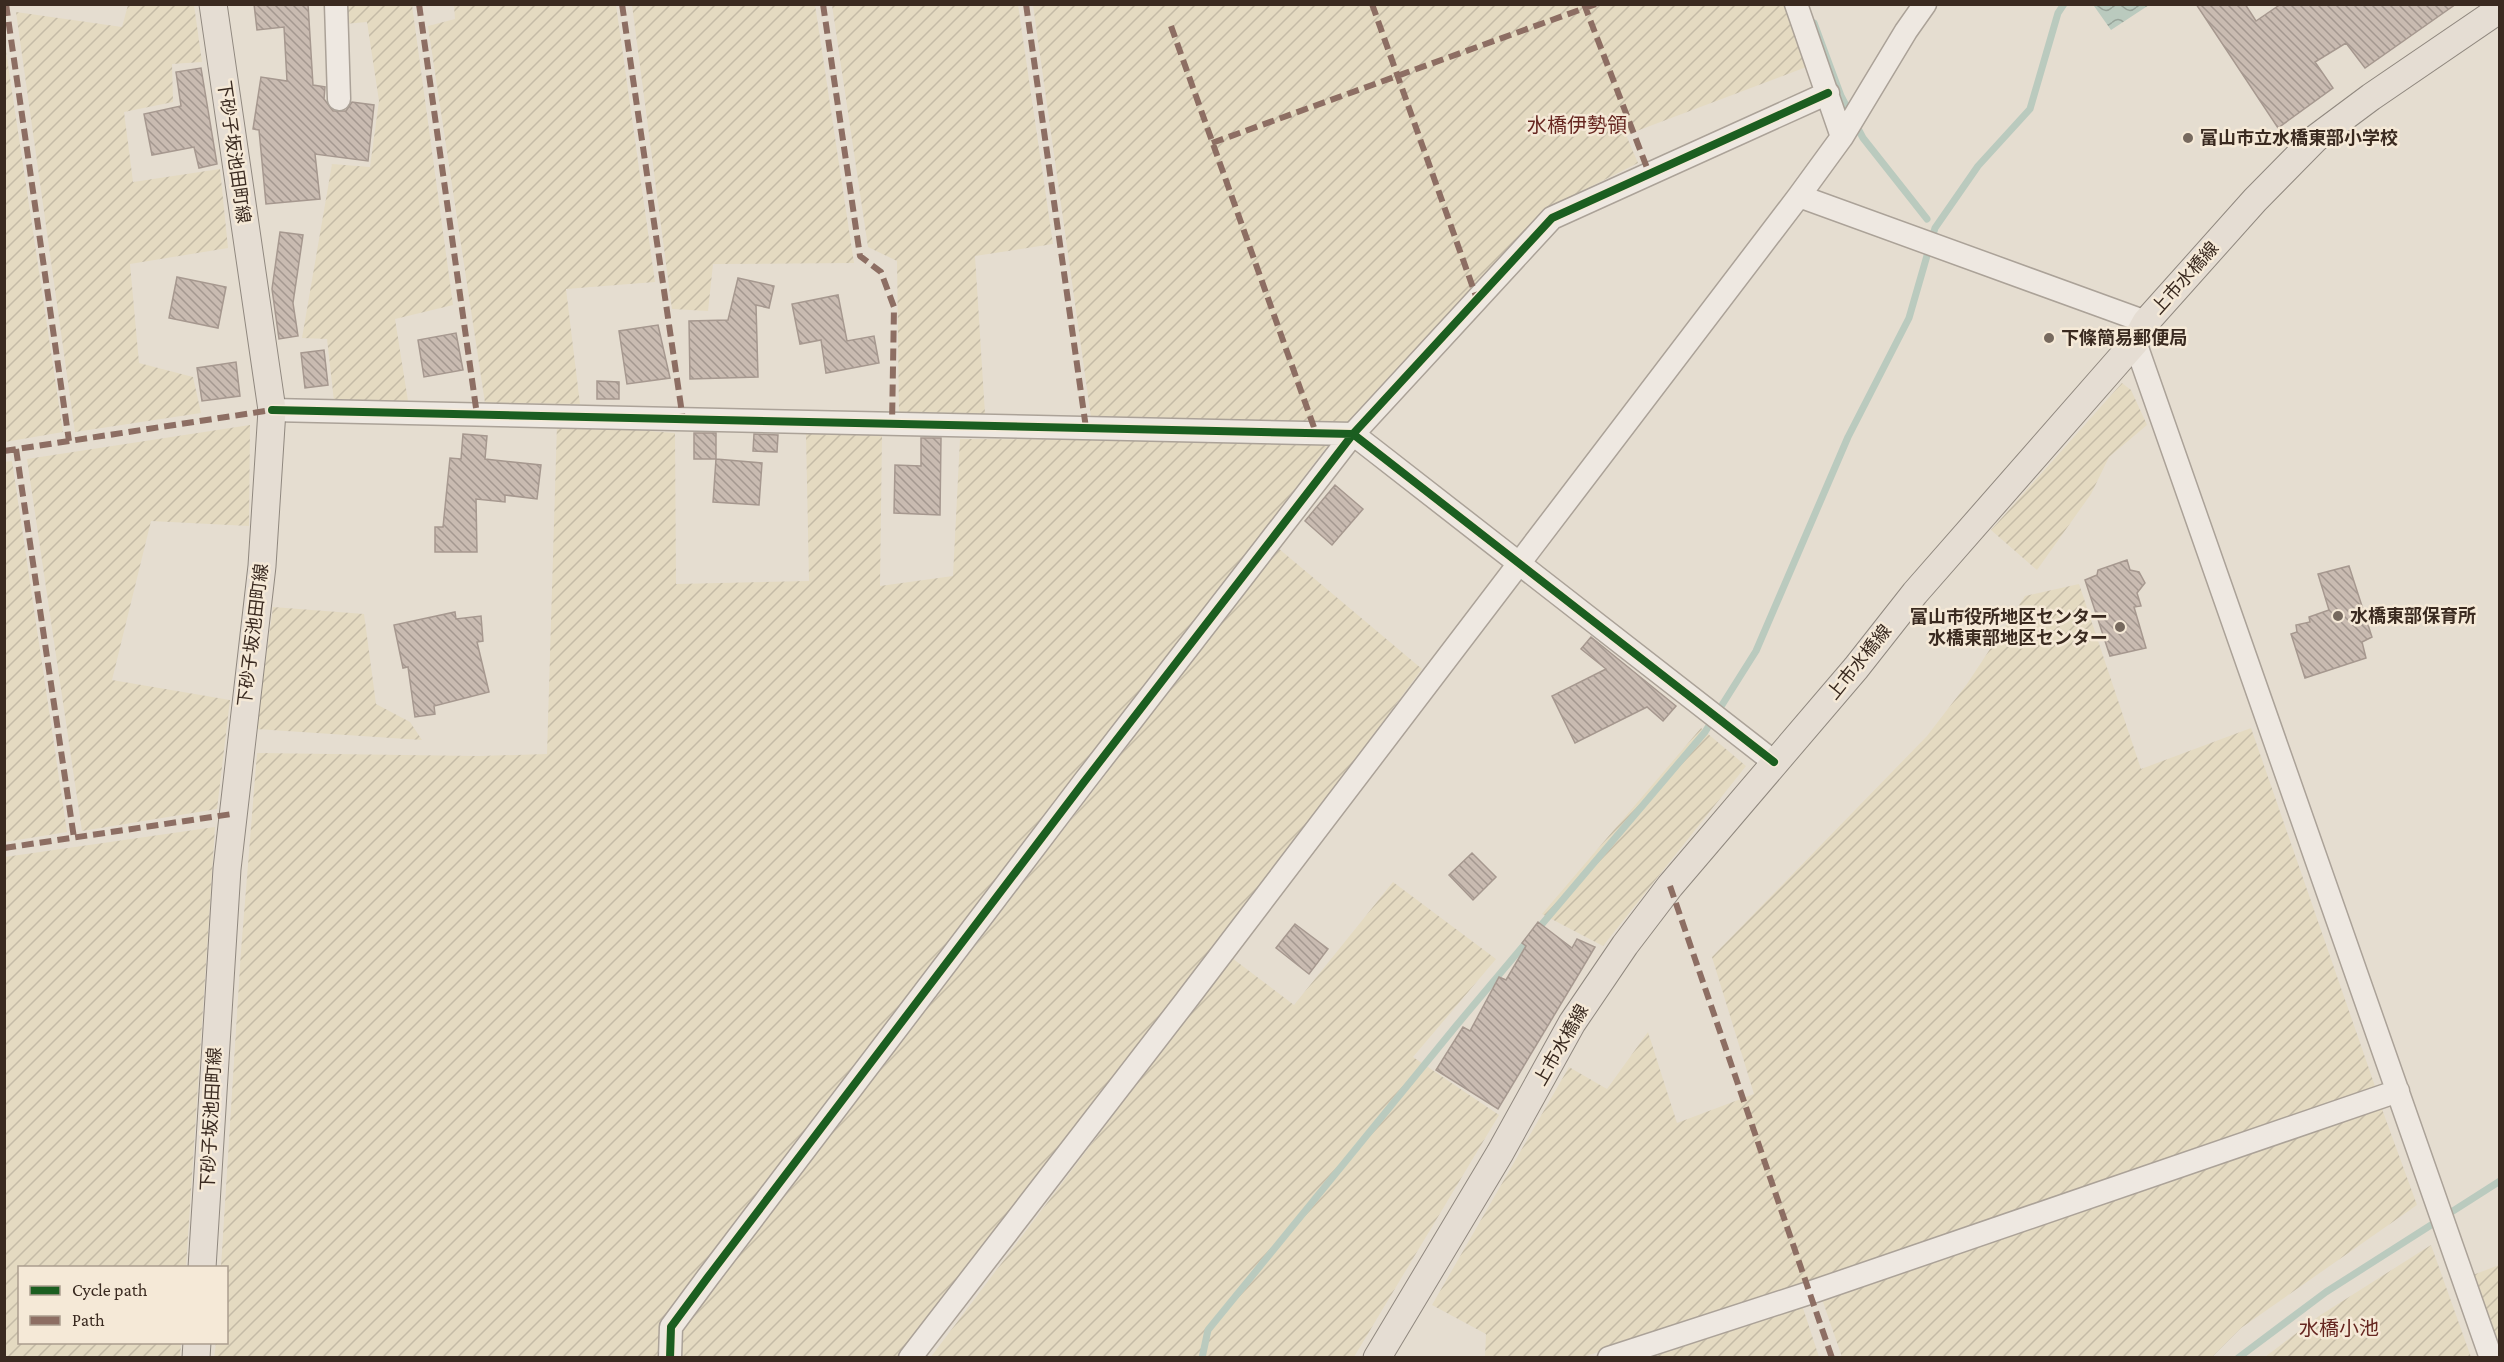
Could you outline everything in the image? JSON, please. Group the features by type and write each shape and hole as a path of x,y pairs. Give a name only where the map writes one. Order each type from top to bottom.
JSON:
{"main road":[{"name":"下砂子坂池田町線","path":"202,1266 227,869 262,566 272,410 213,4"},
{"name":"上市水橋線","path":"1377,1358 1500,1153 1572,1023 1631,936 1774,762 1856,668 1914,593 2255,200 2316,138 2371,97 2499,9"}],"street":[{"path":"336,4 339,99"},
{"path":"1796,4 1842,137"},
{"path":"910,1358 1185,1002 1799,196 1842,137 1925,4"},
{"path":"670,1358 671,1327 1084,782 1353,434 1552,218 1828,93"},
{"path":"1799,196 2140,332 2490,1358"},
{"path":"272,410 1353,434 1774,762"},
{"path":"1609,1358 1809,1293 2398,1091"}],"shaded area":[{"path":"128,5 194,5 202,62 172,64 173,102 124,112 133,182 220,169 228,248 130,264 139,363 193,377 201,413 75,432 16,12 122,27"},
{"path":"343,5 412,5 453,305 395,319 408,401 334,401 327,339 302,338 332,164 370,167 379,101 367,22 344,24"},
{"path":"454,5 616,5 655,282 566,289 580,404 485,403 428,26 455,19"},
{"path":"632,5 815,5 854,263 713,264 708,311 672,309"},
{"path":"832,5 1018,5 1053,244 975,256 985,414 899,412 897,261 868,247"},
{"path":"1033,5 1787,5 1809,66 1626,135 1638,163 1544,210 1351,427 1301,422 1091,417"},
{"path":"4,38 63,432 5,442 4,442"},
{"path":"2122,383 2131,390 2147,425 2109,457 2091,494 2037,570 1991,530"},
{"path":"557,424 675,433 676,584 809,581 806,434 882,435 880,586 953,576 960,439 1160,440 1328,445 976,911 660,1357 214,1358 216,1344 228,1344 228,1266 221,1266 241,951 257,753 479,756 547,754"},
{"path":"250,425 249,526 151,521 112,680 230,700 217,809 82,831 27,459"},
{"path":"12,461 67,832 5,842 4,462"},
{"path":"1278,548 1422,669 1308,823 899,1357 680,1358 681,1332"},
{"path":"2079,584 2141,769 2251,728 2376,1089 1785,1291 1583,1357 1485,1357 1486,1334 1432,1305 1569,1067 1607,1089 1648,1032 1677,1123 1754,1094 1712,957 1927,736 1967,684 2025,596"},
{"path":"273,607 364,614 376,704 410,722 422,740 256,729"},
{"path":"1701,728 1746,766 1603,946 1542,914"},
{"path":"215,827 186,1266 18,1266 18,1344 181,1344 180,1357 5,1357 5,857"},
{"path":"1393,882 1496,959 1413,1057 1499,1115 1354,1357 930,1358 1232,958 1294,1005"},
{"path":"2382,1109 2417,1205 2241,1328 2212,1357 1842,1357 1822,1299"},
{"path":"2431,1245 2471,1357 2265,1357 2319,1316"},
{"path":"2499,1265 2499,1353 2473,1275"},
{"path":"1802,1305 1819,1357 1650,1358"}],"water":[{"path":"2149,5 2111,30 2094,6"}],"building":[{"path":"254,4 308,4 313,85 325,87 324,99 333,111 346,111 352,102 374,105 368,161 315,154 320,199 266,204 259,130 253,129 261,77 287,81 284,27 257,30"},
{"path":"2196,4 2245,4 2256,21 2281,4 2456,4 2365,68 2346,43 2315,62 2333,88 2278,128"},
{"path":"201,68 217,164 199,168 194,147 152,155 144,114 181,106 176,72"},
{"path":"280,232 303,235 293,303 298,336 279,339 272,289"},
{"path":"177,277 226,287 218,328 169,318"},
{"path":"738,278 774,286 769,308 756,305 758,377 690,379 689,321 728,320"},
{"path":"838,295 847,341 874,336 879,363 826,373 821,340 800,344 792,304"},
{"path":"658,325 670,378 627,384 619,331"},
{"path":"456,333 463,370 424,377 418,340"},
{"path":"324,350 328,385 305,388 301,353"},
{"path":"236,362 240,396 202,401 197,368"},
{"path":"597,381 619,382 619,399 597,399"},
{"path":"694,433 716,433 716,459 694,459"},
{"path":"463,434 487,436 485,459 541,465 537,499 505,495 505,502 476,499 477,552 435,552 435,527 443,527 450,458 461,459"},
{"path":"754,434 778,435 777,452 753,451"},
{"path":"921,438 941,438 940,515 894,513 895,465 921,466"},
{"path":"716,459 762,463 759,505 713,502"},
{"path":"1335,485 1363,509 1332,545 1305,521"},
{"name":"富山市役所地区センター 水橋東部地区センター","path":"2127,560 2130,570 2139,572 2145,583 2137,593 2141,606 2134,607 2146,648 2110,656 2085,580 2097,575 2098,570"},
{"name":"水橋東部保育所","path":"2349,566 2372,637 2362,642 2366,658 2305,678 2291,634 2297,632 2296,625 2310,622 2309,617 2329,610 2318,574"},
{"path":"455,612 456,619 481,616 483,641 477,642 489,692 434,706 435,714 415,717 408,667 403,668 394,625"},
{"path":"1591,637 1676,706 1663,721 1647,707 1575,743 1552,696 1606,669 1581,649"},
{"path":"1472,853 1496,877 1473,900 1449,875"},
{"path":"1538,922 1572,948 1577,939 1595,947 1498,1109 1436,1070 1463,1027 1470,1031 1499,977 1506,980 1526,946 1522,943"},
{"path":"1295,924 1328,949 1309,974 1276,948"}],"waterway":[{"path":"1537,930 1705,732 1756,651 1848,437 1909,318 1935,228 1978,166 2030,109 2058,13 2064,4"},
{"path":"1814,23 1841,96 1850,113"},
{"path":"1855,123 1863,138 1927,219"},
{"path":"1202,1358 1208,1330 1529,939"},
{"path":"2238,1358 2326,1292 2500,1181"}],"marked path":[{"path":"6,4 69,441"},
{"path":"419,4 477,415"},
{"path":"622,4 683,420"},
{"path":"823,4 860,256 881,272 894,307 892,425"},
{"path":"1026,4 1086,428"},
{"path":"1372,4 1477,299"},
{"path":"1584,4 1649,173"},
{"path":"1212,143 1596,4"},
{"path":"1171,26 1316,433"},
{"path":"4,451 272,410"},
{"path":"16,449 74,838"},
{"path":"4,848 232,814"},
{"path":"1670,886 1832,1358"}],"cycle path":[{"path":"670,1358 671,1327 1084,782 1353,434 1552,218 1828,93"},
{"path":"272,410 1353,434 1774,762"}],"place":[{"name":"富山市立水橋東部小学校","path":"2188,138"},
{"name":"下條簡易郵便局","path":"2049,338"},
{"name":"水橋東部保育所","path":"2338,616"},
{"name":"富山市役所地区センター 水橋東部地区センター","path":"2120,627"}],"district":[{"name":"水橋伊勢領","path":"1577,125"},
{"name":"水橋小池","path":"2339,1328"}]}
